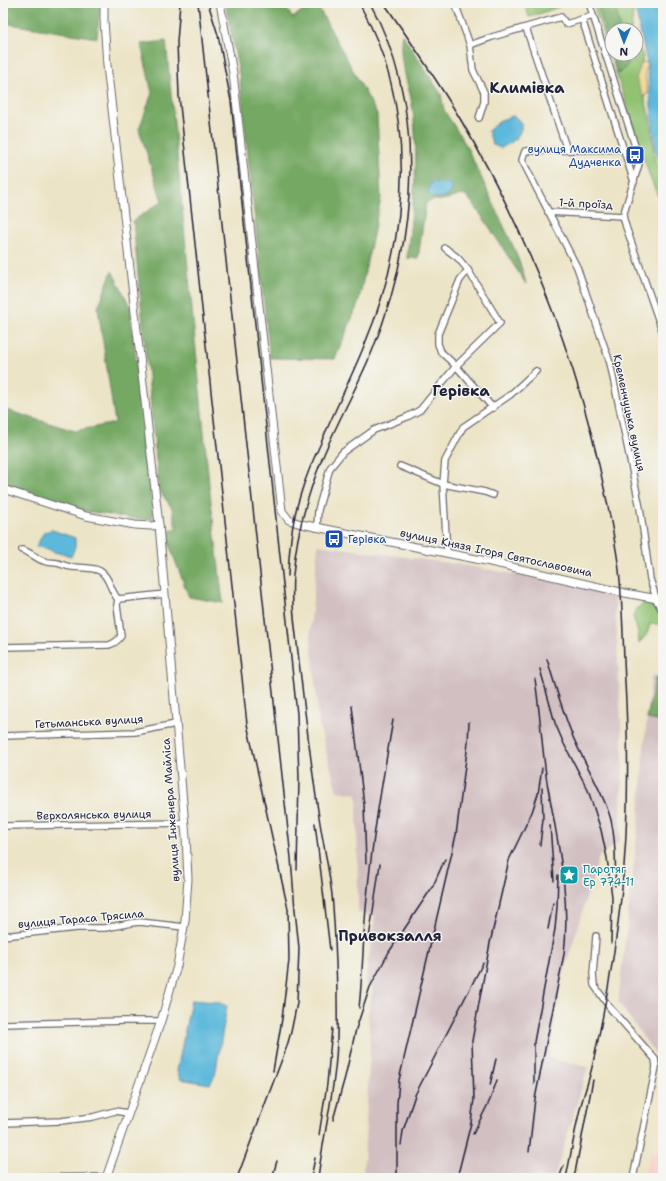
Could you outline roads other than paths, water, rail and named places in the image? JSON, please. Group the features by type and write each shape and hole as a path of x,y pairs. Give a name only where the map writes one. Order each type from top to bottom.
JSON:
{"street":[{"name":"вулиця Інженера Майліса","path":"104,3 107,65 159,525 185,823 188,879 184,927 177,966 161,1022 106,1178"},
{"name":"вулиця Князя Ігоря Святославовича","path":"220,3 233,73 282,511 289,520 318,528 486,561 625,593 658,599"},
{"path":"455,3 470,45 473,70 484,92 484,102 479,118"},
{"path":"588,3 636,149 639,164 624,216 626,227 663,333"},
{"path":"470,45 561,17 566,24 593,16"},
{"path":"582,19 634,182"},
{"path":"526,28 567,150 624,149"},
{"name":"Кременчуцька вулиця","path":"567,150 525,151 522,160 577,267 610,363 640,508 650,579 663,612"},
{"name":"1-й проїзд","path":"548,212 624,216"},
{"path":"318,528 318,510 330,468 343,452 374,430 407,418 420,410 456,366 500,323 468,270 458,258 445,248"},
{"path":"468,270 460,280 438,334 438,344 441,352 456,366 493,408"},
{"path":"447,553 443,484 445,461 463,427 510,395 536,371"},
{"path":"400,466 443,484 485,492 493,495"},
{"path":"3,489 86,516 134,525 159,525"},
{"path":"22,550 31,552 44,561 64,566 95,569 100,571 105,576 112,594 118,600"},
{"path":"118,600 165,594"},
{"path":"3,647 93,646 115,643 121,636 117,605 118,600"},
{"name":"Гетьманська вулиця","path":"3,736 135,732 176,724"},
{"name":"Верхолянська вулиця","path":"3,826 185,823"},
{"name":"вулиця Тараса Трясила","path":"3,936 78,928 106,928 136,922 184,927"},
{"path":"596,936 593,974 594,985 610,1007 655,1059 656,1067 633,1178"},
{"path":"3,1024 124,1020 161,1022"},
{"path":"3,1123 67,1121 93,1117 115,1111 128,1113"},
{"path":"11,1178 106,1178"}],"water":[{"path":"634,3 663,3 663,170 655,149 647,62 644,48 644,22 638,22"},
{"path":"513,116 521,123 521,130 518,136 512,142 501,148 493,145 488,131 501,120"},
{"path":"434,182 450,184 452,189 449,195 441,198 428,194 430,184"},
{"path":"52,530 75,538 75,547 71,557 63,553 51,551 50,549 36,547 44,532"},
{"path":"191,1000 217,1002 227,1006 215,1075 210,1084 180,1079 177,1071"}],"railway":[{"path":"180,3 177,42 179,96 247,724 288,909 289,960 282,1019 273,1071"},
{"path":"198,3 291,858 299,948 297,1003 291,1032 237,1178"},
{"path":"208,3 218,35 231,101 297,714 299,779 297,870"},
{"path":"288,576 291,536 300,496 311,464 364,346 379,304 391,261 398,218 401,173 399,129 392,86 378,44 359,3"},
{"path":"318,1178 333,1088 336,1058 336,955 332,895 313,778 295,629 293,608 293,576 294,561 303,516 312,487 328,445 373,349 388,307 399,264 407,219 410,175 408,130 401,87 389,44 370,3"},
{"path":"384,3 434,77 462,122 487,166 530,257 567,351 582,399 595,448 612,524 619,570 621,598 627,736 628,790 626,844 616,940 606,1002 592,1068 581,1105 566,1178"},
{"path":"547,659 559,699 573,737 604,799 611,820 614,836 616,870 615,886"},
{"path":"540,669 555,723 564,744 588,790 601,830 607,858 612,897 611,943"},
{"path":"529,1152 535,1099 564,954 566,932 566,911 562,868 547,782 535,679"},
{"path":"352,706 364,805 366,863"},
{"path":"359,1008 372,853 393,720"},
{"path":"397,1177 397,1104 399,1080 456,835 468,743 469,722"},
{"path":"457,1178 471,1123 474,1099 472,1041 490,943 509,860 532,812 538,794 542,768"},
{"path":"540,845 543,819 542,788"},
{"path":"315,823 330,950"},
{"path":"550,825 554,881"},
{"path":"333,1120 356,1029 370,987 389,952 433,886 445,859"},
{"path":"369,938 380,864"},
{"path":"534,1083 534,1042 555,929 558,875"},
{"path":"548,929 553,903"},
{"path":"401,1145 403,1131 415,1095 483,963"},
{"path":"319,1135 327,1084 332,1028"},
{"path":"490,1085 496,1059"},
{"path":"473,1134 490,1100 497,1080"},
{"path":"574,1178 593,1080"},
{"path":"311,1178 315,1158"},
{"path":"272,1178 277,1161"},
{"path":"559,1178 564,1165"}],"place":[{"name":"вулиця Максима Дудченка","path":"635,155"},
{"name":"Герівка","path":"334,539"},
{"name":"Паротяг Ер 774-11","path":"569,875"}],"district":[{"name":"Климівка","path":"527,88"},
{"name":"Герівка","path":"461,391"},
{"name":"Привокзалля","path":"390,936"}]}
